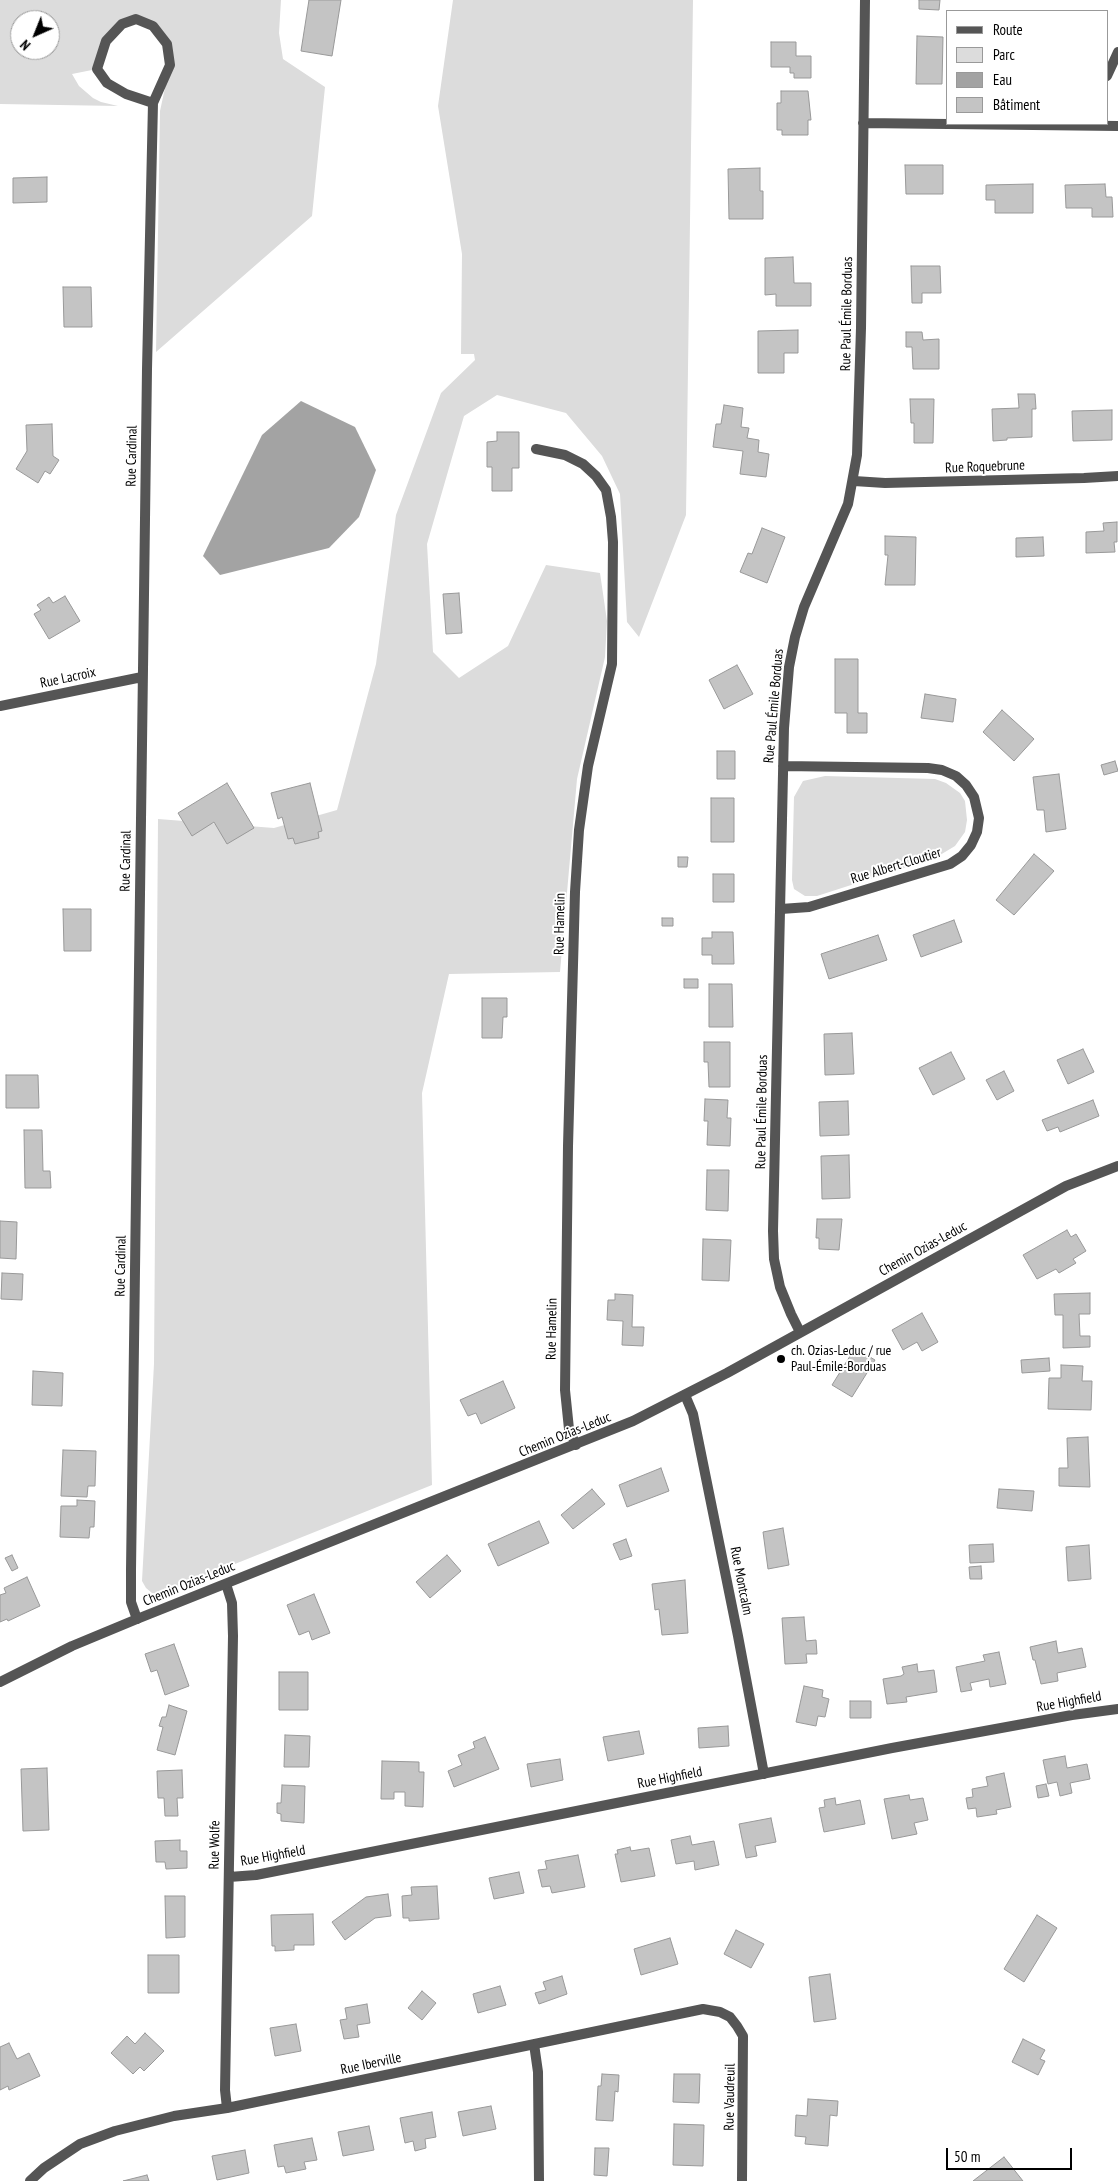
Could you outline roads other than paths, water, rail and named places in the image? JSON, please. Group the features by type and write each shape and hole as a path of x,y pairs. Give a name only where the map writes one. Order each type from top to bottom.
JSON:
{"street":[{"name":"Rue Paul Émile Borduas","path":"800,1332 784,1300 774,1260 783,766 787,682 795,636 804,607 844,515 854,481 859,423 865,0"},
{"name":"Rue Cardinal","path":"137,1619 131,1602 130,1569 142,677 153,104 170,66 167,44 153,26 136,19 122,24 106,41 97,69 107,83 126,94 153,104"},
{"path":"1108,74 1118,52"},
{"path":"863,124 946,124"},
{"path":"1100,125 1118,126"},
{"name":"Rue Hamelin","path":"536,449 564,455 583,464 596,476 606,490 612,517 614,542 612,664 588,766 579,830 575,892 568,1146 565,1390 569,1429 576,1445"},
{"name":"Rue Roquebrune","path":"854,481 885,483 1118,476"},
{"name":"Rue Lacroix","path":"0,706 142,677"},
{"name":"Rue Albert-Cloutier","path":"781,909 809,907 950,864 962,856 971,845 977,832 979,818 977,804 966,785 956,776 942,770 928,768 783,766"},
{"name":"Chemin Ozias-Leduc","path":"0,1682 72,1646 137,1619 634,1421 685,1395 1066,1186 1118,1166"},
{"name":"Rue Montcalm","path":"685,1395 693,1414 764,1774"},
{"name":"Rue Wolfe","path":"226,1584 232,1603 233,1636 225,2090 227,2108"},
{"name":"Rue Highfield","path":"228,1877 256,1875 764,1774 1072,1715 1118,1709"},
{"name":"Rue Iberville","path":"30,2181 44,2168 80,2144 115,2131 174,2116 227,2108 692,2010 714,2010 730,2017"},
{"name":"Rue Vaudreuil","path":"730,2017 738,2026 744,2042 742,2181"},
{"path":"534,2044 538,2072 539,2181"}],"water":[{"path":"301,401 355,427 376,470 359,517 329,548 220,575 203,556 262,435"}],"place":[{"name":"ch. Ozias-Leduc / rue Paul-Émile-Borduas","path":"781,1359"}]}
